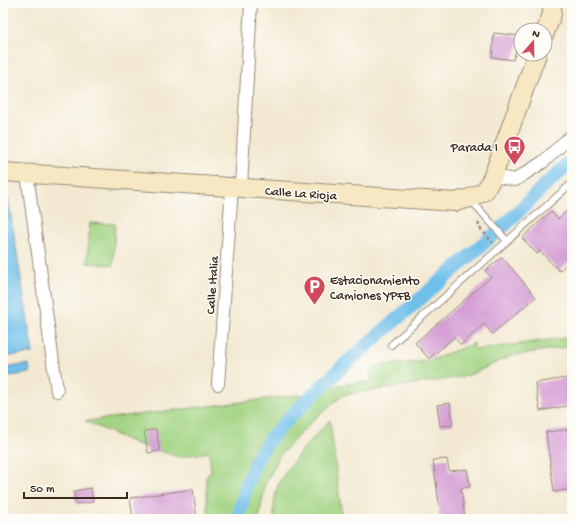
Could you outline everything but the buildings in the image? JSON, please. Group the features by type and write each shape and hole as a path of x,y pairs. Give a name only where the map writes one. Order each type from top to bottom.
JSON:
{"street":[{"name":"Calle Italia","path":"218,384 252,3"},
{"path":"549,22 555,7"},
{"name":"Calle La Rioja","path":"3,172 455,202 470,198 485,191 493,176 534,62"},
{"path":"493,176 515,180 543,162 572,135"},
{"path":"28,174 57,391"}],"lane":[{"path":"391,345 572,183"},
{"path":"470,198 506,241"}],"path":[{"path":"478,226 492,243"}],"green space":[{"path":"90,223 115,224 113,265 87,263"},
{"path":"572,337 572,346 511,356 467,376 343,395 314,419 280,455 265,485 259,519 208,519 206,477 211,471 209,452 179,457 134,443 85,421 324,392 329,386 372,381 370,372 376,366 429,361 474,343 474,350"},
{"path":"330,420 342,519 274,519 276,490 284,474 309,442"}],"water":[{"path":"3,198 8,198 33,353 3,357"},
{"path":"29,364 30,373 3,377 3,368"}],"waterway":[{"path":"238,519 247,483 256,460 271,437 343,366 505,225 543,187 572,161"}],"place":[{"name":"Parada I","path":"514,166"},
{"name":"Estacionamiento Camiones YPFB","path":"315,306"}]}
